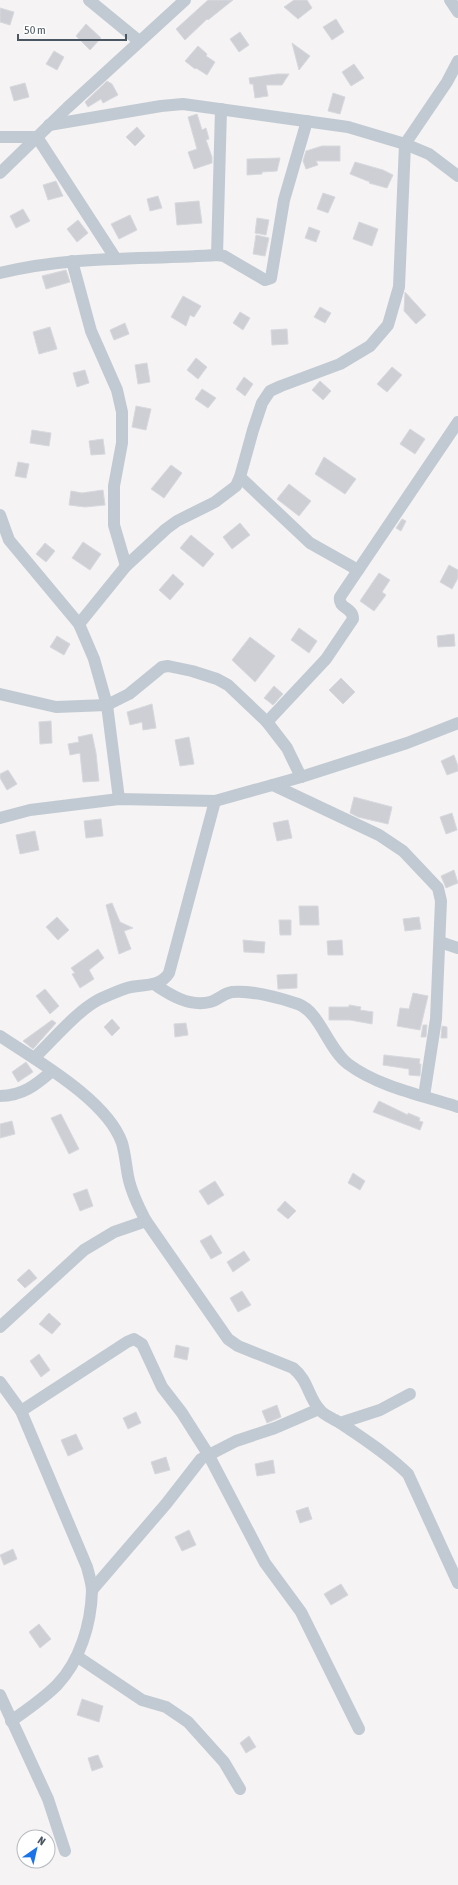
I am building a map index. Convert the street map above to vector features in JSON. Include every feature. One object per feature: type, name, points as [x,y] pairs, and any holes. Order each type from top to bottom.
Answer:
[{"type":"street","points":[[89,0],[139,41]]},
{"type":"street","points":[[0,173],[139,41],[185,0]]},
{"type":"street","points":[[450,0],[458,12]]},
{"type":"street","points":[[79,624],[126,566],[177,521],[229,493],[236,486],[260,410],[270,392],[280,386],[340,364],[370,346],[388,325],[399,287],[405,144],[447,82],[458,61]]},
{"type":"street","points":[[49,126],[160,106],[183,104],[221,108],[348,126],[405,144],[428,154],[458,176]]},
{"type":"street","points":[[218,255],[221,108]]},
{"type":"street","points":[[0,273],[19,268],[72,261],[218,255],[224,256],[265,280],[271,278],[284,200],[307,121]]},
{"type":"street","points":[[0,137],[37,137]]},
{"type":"street","points":[[37,137],[116,259]]},
{"type":"street","points":[[72,261],[91,331],[117,390],[122,412],[122,443],[114,486],[114,525],[126,566]]},
{"type":"street","points":[[267,722],[326,659],[353,619],[353,614],[339,602],[340,596],[458,422]]},
{"type":"street","points":[[240,477],[310,543],[358,570]]},
{"type":"street","points":[[0,515],[9,540],[79,624],[94,659],[107,705],[119,799]]},
{"type":"street","points":[[0,694],[56,707],[107,705],[129,694],[156,671],[168,666],[217,679],[228,685],[267,722],[287,748],[301,778]]},
{"type":"street","points":[[0,818],[30,810],[119,799],[215,801],[301,778],[407,743],[458,724]]},
{"type":"street","points":[[272,785],[379,835],[403,851],[438,888],[441,896],[436,1019],[424,1096]]},
{"type":"street","points":[[34,1058],[70,1022],[97,1001],[127,988],[154,984],[166,978],[169,973],[215,801]]},
{"type":"street","points":[[440,942],[458,948]]},
{"type":"street","points":[[154,984],[171,996],[187,1001],[210,1002],[230,992],[246,992],[298,1004],[307,1009],[336,1053],[347,1064],[372,1079],[458,1107]]},
{"type":"street","points":[[0,1036],[81,1091],[109,1120],[117,1132],[122,1144],[128,1178],[135,1201],[146,1221],[228,1339],[238,1346],[286,1365],[299,1373],[307,1384],[319,1409],[399,1465],[408,1474],[458,1583]]},
{"type":"street","points":[[0,1096],[11,1096],[24,1092],[36,1085],[52,1071]]},
{"type":"street","points":[[0,1327],[84,1250],[114,1232],[146,1221]]},
{"type":"street","points":[[21,1411],[127,1342],[134,1340],[142,1344],[162,1387],[182,1413],[208,1454],[265,1563],[300,1612],[359,1729]]},
{"type":"street","points":[[0,1382],[21,1411],[88,1567],[92,1590],[87,1627],[78,1657],[58,1684],[40,1701],[12,1721]]},
{"type":"street","points":[[340,1423],[380,1410],[410,1394]]},
{"type":"street","points":[[92,1590],[166,1504],[196,1464],[208,1454],[236,1441],[275,1428],[319,1409]]},
{"type":"street","points":[[78,1657],[142,1700],[166,1707],[188,1722],[224,1762],[240,1789]]},
{"type":"street","points":[[0,1695],[48,1799],[65,1851]]},
{"type":"building","points":[[208,0],[233,0],[208,20],[207,19],[185,40],[176,29]]},
{"type":"building","points":[[294,0],[307,0],[312,8],[298,19],[284,7]]},
{"type":"building","points":[[0,8],[14,12],[10,25],[0,22]]},
{"type":"building","points":[[336,19],[344,32],[332,40],[323,27]]},
{"type":"building","points":[[86,24],[101,38],[90,50],[76,36]]},
{"type":"building","points":[[240,32],[249,45],[239,52],[230,39]]},
{"type":"building","points":[[292,43],[310,56],[299,70]]},
{"type":"building","points":[[198,46],[207,54],[206,56],[215,62],[207,75],[196,68],[195,69],[185,61]]},
{"type":"building","points":[[54,51],[64,57],[57,70],[46,64]]},
{"type":"building","points":[[354,64],[364,78],[351,86],[342,72]]},
{"type":"building","points":[[289,74],[282,85],[266,85],[268,96],[255,98],[253,84],[250,84],[249,78]]},
{"type":"building","points":[[107,81],[112,84],[118,95],[103,103],[101,99],[88,107],[85,102]]},
{"type":"building","points":[[25,83],[29,97],[14,101],[10,87]]},
{"type":"building","points":[[333,93],[345,97],[340,114],[328,111]]},
{"type":"building","points":[[197,114],[202,130],[206,128],[209,139],[206,140],[212,157],[212,163],[194,169],[188,152],[197,149],[188,117]]},
{"type":"building","points":[[137,127],[145,136],[135,146],[126,137]]},
{"type":"building","points":[[322,146],[340,146],[340,161],[316,161],[318,165],[306,169],[303,161],[306,151]]},
{"type":"building","points":[[280,158],[277,171],[247,175],[247,159]]},
{"type":"building","points":[[355,162],[383,170],[393,175],[387,188],[369,183],[370,182],[350,174]]},
{"type":"building","points":[[56,181],[63,196],[48,200],[43,185]]},
{"type":"building","points":[[323,193],[335,197],[328,213],[317,209]]},
{"type":"building","points":[[158,196],[162,208],[150,211],[147,199]]},
{"type":"building","points":[[199,201],[202,223],[177,225],[175,203]]},
{"type":"building","points":[[23,209],[30,221],[16,228],[10,216]]},
{"type":"building","points":[[130,215],[137,230],[119,239],[111,224]]},
{"type":"building","points":[[257,218],[269,220],[266,235],[255,233]]},
{"type":"building","points":[[78,220],[88,233],[77,242],[67,229]]},
{"type":"building","points":[[359,222],[378,229],[372,246],[353,239]]},
{"type":"building","points":[[309,227],[320,231],[316,242],[305,238]]},
{"type":"building","points":[[256,235],[269,238],[265,256],[253,254]]},
{"type":"building","points":[[66,270],[70,282],[46,289],[42,276]]},
{"type":"building","points":[[405,292],[426,315],[416,324],[404,311]]},
{"type":"building","points":[[183,296],[201,306],[194,317],[190,315],[186,326],[171,317]]},
{"type":"building","points":[[320,307],[331,313],[325,323],[314,317]]},
{"type":"building","points":[[240,312],[250,318],[243,330],[233,323]]},
{"type":"building","points":[[125,323],[129,334],[114,340],[110,330]]},
{"type":"building","points":[[50,327],[57,349],[39,354],[33,332]]},
{"type":"building","points":[[287,329],[288,344],[272,345],[271,330]]},
{"type":"building","points":[[196,358],[207,367],[198,379],[187,370]]},
{"type":"building","points":[[147,363],[150,382],[138,384],[135,365]]},
{"type":"building","points":[[392,367],[402,375],[387,392],[377,384]]},
{"type":"building","points":[[85,370],[89,383],[77,387],[73,373]]},
{"type":"building","points":[[244,377],[253,384],[245,396],[236,389]]},
{"type":"building","points":[[320,381],[331,391],[323,400],[312,390]]},
{"type":"building","points":[[202,389],[216,398],[208,408],[195,399]]},
{"type":"building","points":[[136,406],[151,409],[146,430],[132,427]]},
{"type":"building","points":[[410,429],[425,439],[415,454],[400,444]]},
{"type":"building","points":[[32,430],[51,433],[49,446],[30,443]]},
{"type":"building","points":[[103,439],[105,454],[91,455],[89,441]]},
{"type":"building","points":[[324,457],[356,479],[345,494],[315,474]]},
{"type":"building","points":[[18,462],[29,464],[26,478],[15,476]]},
{"type":"building","points":[[171,465],[182,473],[164,498],[151,489]]},
{"type":"building","points":[[289,484],[311,501],[299,516],[277,499]]},
{"type":"building","points":[[103,490],[105,505],[85,507],[69,505],[71,491],[82,493]]},
{"type":"building","points":[[402,519],[406,521],[401,531],[396,528]]},
{"type":"building","points":[[240,523],[250,535],[232,549],[223,537]]},
{"type":"building","points":[[191,535],[214,554],[203,567],[180,548]]},
{"type":"building","points":[[83,542],[101,554],[90,570],[72,558]]},
{"type":"building","points":[[45,543],[55,551],[46,562],[36,554]]},
{"type":"building","points":[[449,565],[458,570],[458,578],[452,589],[440,582]]},
{"type":"building","points":[[379,573],[390,580],[382,592],[386,595],[374,611],[360,601]]},
{"type":"building","points":[[173,574],[184,584],[170,600],[159,590]]},
{"type":"building","points":[[299,628],[317,641],[309,653],[291,640]]},
{"type":"building","points":[[454,634],[455,646],[438,647],[437,636]]},
{"type":"building","points":[[57,636],[70,644],[64,655],[50,647]]},
{"type":"building","points":[[250,637],[275,656],[255,682],[232,660]]},
{"type":"building","points":[[341,678],[355,692],[343,704],[329,690]]},
{"type":"building","points":[[274,686],[283,694],[273,705],[264,698]]},
{"type":"building","points":[[152,704],[156,728],[143,730],[142,722],[130,725],[127,712]]},
{"type":"building","points":[[51,721],[52,743],[40,744],[39,722]]},
{"type":"building","points":[[92,734],[99,781],[83,782],[80,753],[70,755],[68,744],[79,742],[78,737]]},
{"type":"building","points":[[189,737],[194,764],[180,766],[175,740]]},
{"type":"building","points":[[454,755],[458,766],[458,771],[447,775],[441,761]]},
{"type":"building","points":[[8,770],[17,784],[7,790],[0,778],[0,774]]},
{"type":"building","points":[[354,797],[392,807],[388,824],[358,817],[350,813]]},
{"type":"building","points":[[452,813],[457,830],[446,834],[440,817]]},
{"type":"building","points":[[101,819],[103,836],[86,838],[84,821]]},
{"type":"building","points":[[288,820],[292,838],[277,841],[273,823]]},
{"type":"building","points":[[35,831],[39,850],[20,854],[16,835]]},
{"type":"building","points":[[454,870],[458,883],[446,888],[441,876]]},
{"type":"building","points":[[112,903],[120,922],[133,928],[124,931],[131,949],[119,954],[106,905]]},
{"type":"building","points":[[299,906],[318,906],[319,925],[300,925]]},
{"type":"building","points":[[57,917],[69,930],[58,940],[46,927]]},
{"type":"building","points":[[419,917],[421,929],[405,931],[403,919]]},
{"type":"building","points":[[279,920],[291,920],[291,935],[280,935]]},
{"type":"building","points":[[243,940],[265,942],[264,953],[244,952]]},
{"type":"building","points":[[342,940],[343,955],[328,955],[327,941]]},
{"type":"building","points":[[98,949],[104,958],[89,970],[94,979],[80,988],[72,974],[75,973],[71,968]]},
{"type":"building","points":[[297,974],[297,988],[278,989],[277,975]]},
{"type":"building","points":[[45,989],[59,1006],[50,1014],[36,996]]},
{"type":"building","points":[[413,993],[428,996],[420,1030],[397,1026],[400,1008],[409,1009]]},
{"type":"building","points":[[349,1005],[361,1007],[360,1010],[373,1012],[372,1024],[350,1020],[329,1020],[329,1007],[349,1007]]},
{"type":"building","points":[[112,1019],[120,1028],[112,1036],[104,1027]]},
{"type":"building","points":[[52,1020],[56,1023],[33,1049],[23,1041]]},
{"type":"building","points":[[186,1023],[188,1035],[175,1037],[174,1024]]},
{"type":"building","points":[[423,1025],[427,1025],[426,1037],[421,1037]]},
{"type":"building","points":[[442,1026],[447,1027],[447,1038],[441,1038]]},
{"type":"building","points":[[384,1055],[420,1059],[420,1076],[409,1075],[409,1069],[383,1065]]},
{"type":"building","points":[[26,1062],[33,1072],[18,1082],[12,1072]]},
{"type":"building","points":[[379,1101],[408,1115],[408,1113],[420,1118],[419,1121],[423,1122],[420,1130],[373,1112]]},
{"type":"building","points":[[61,1114],[79,1149],[69,1154],[51,1118]]},
{"type":"building","points":[[12,1121],[15,1134],[0,1138],[0,1124]]},
{"type":"building","points":[[353,1173],[365,1181],[360,1190],[348,1183]]},
{"type":"building","points":[[215,1181],[224,1195],[208,1205],[199,1191]]},
{"type":"building","points":[[87,1189],[93,1206],[80,1211],[73,1194]]},
{"type":"building","points":[[285,1201],[296,1211],[288,1219],[277,1210]]},
{"type":"building","points":[[211,1235],[222,1253],[211,1259],[200,1241]]},
{"type":"building","points":[[244,1251],[250,1260],[233,1272],[227,1262]]},
{"type":"building","points":[[29,1269],[37,1278],[25,1288],[17,1280]]},
{"type":"building","points":[[242,1291],[251,1305],[238,1312],[230,1298]]},
{"type":"building","points":[[49,1313],[61,1324],[52,1334],[39,1324]]},
{"type":"building","points":[[176,1345],[189,1348],[187,1360],[174,1357]]},
{"type":"building","points":[[39,1354],[50,1370],[41,1377],[30,1361]]},
{"type":"building","points":[[277,1405],[281,1417],[267,1423],[262,1411]]},
{"type":"building","points":[[136,1412],[141,1423],[128,1429],[123,1418]]},
{"type":"building","points":[[76,1434],[83,1449],[68,1456],[61,1440]]},
{"type":"building","points":[[166,1457],[170,1470],[155,1474],[151,1462]]},
{"type":"building","points":[[273,1460],[275,1473],[257,1476],[255,1464]]},
{"type":"building","points":[[308,1507],[312,1519],[300,1523],[296,1511]]},
{"type":"building","points":[[189,1530],[196,1545],[182,1551],[175,1537]]},
{"type":"building","points":[[13,1549],[17,1559],[4,1565],[0,1555]]},
{"type":"building","points":[[341,1584],[348,1595],[331,1605],[324,1594]]},
{"type":"building","points":[[39,1624],[51,1639],[40,1648],[29,1632]]},
{"type":"building","points":[[82,1699],[103,1706],[99,1722],[77,1715]]},
{"type":"building","points":[[249,1736],[256,1747],[246,1753],[240,1743]]},
{"type":"building","points":[[98,1755],[103,1767],[92,1771],[88,1758]]}]
